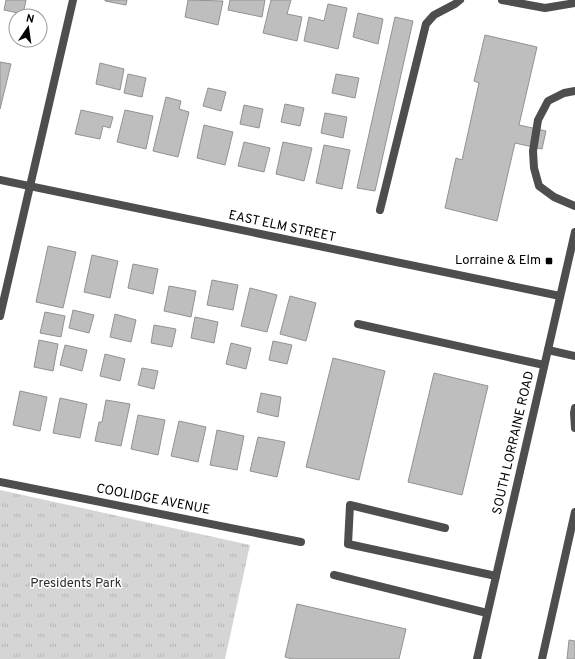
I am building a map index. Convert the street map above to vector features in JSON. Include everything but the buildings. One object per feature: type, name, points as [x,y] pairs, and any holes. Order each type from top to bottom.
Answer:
[{"type":"street","points":[[0,316],[73,0]]},
{"type":"street","points":[[380,210],[426,24],[434,15],[460,0]]},
{"type":"street","points":[[502,0],[545,8],[575,3]]},
{"type":"street","points":[[575,91],[564,93],[548,101],[538,120],[533,151],[534,168],[539,186],[554,197],[575,206]]},
{"type":"street","name":"EAST ELM STREET","points":[[0,180],[560,296]]},
{"type":"street","name":"SOUTH LORRAINE ROAD","points":[[477,659],[575,232]]},
{"type":"street","points":[[358,324],[544,365]]},
{"type":"street","points":[[548,350],[575,356]]},
{"type":"street","points":[[575,408],[575,428]]},
{"type":"street","name":"COOLIDGE AVENUE","points":[[0,482],[301,542]]},
{"type":"street","points":[[445,528],[350,505],[348,544],[496,576]]},
{"type":"street","points":[[542,659],[575,512]]},
{"type":"street","points":[[334,575],[487,613]]},
{"type":"green space","name":"Presidents Park","points":[[0,490],[250,545],[225,659],[0,659]]},
{"type":"place","name":"Lorraine & Elm","points":[[549,261]]}]
